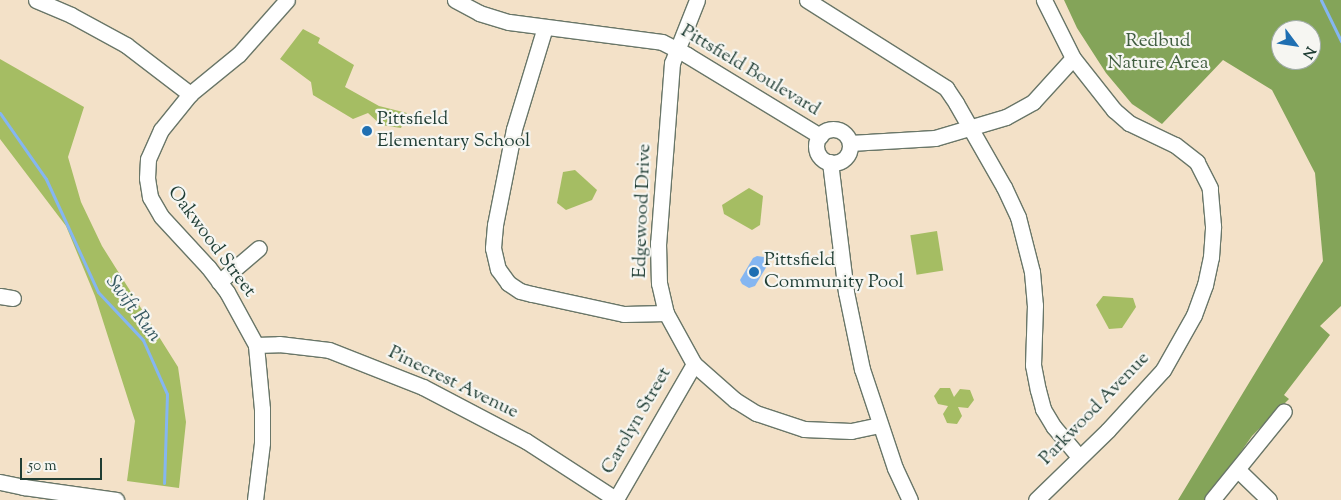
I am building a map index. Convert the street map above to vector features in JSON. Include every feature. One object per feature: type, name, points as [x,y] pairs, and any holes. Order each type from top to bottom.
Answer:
[{"type":"street","points":[[36,0],[71,15],[126,45],[190,94]]},
{"type":"street","name":"Oakwood Street","points":[[255,500],[262,443],[262,409],[256,345],[242,317],[219,282],[161,216],[150,196],[147,178],[148,159],[153,144],[172,115],[190,94],[239,54],[287,0]]},
{"type":"street","name":"Pittsfield Boulevard","points":[[455,0],[495,19],[653,40],[677,49],[820,136]]},
{"type":"street","name":"Edgewood Drive","points":[[697,0],[672,63],[658,243],[659,283],[666,312],[694,364],[735,400],[756,413],[804,429],[828,432],[851,431],[879,425]]},
{"type":"street","points":[[807,0],[946,88],[971,128],[1004,187],[1025,239],[1032,272],[1035,305],[1033,365],[1043,409],[1054,427],[1079,457]]},
{"type":"street","name":"Parkwood Avenue","points":[[1036,500],[1143,395],[1163,370],[1179,345],[1194,315],[1205,285],[1211,257],[1213,207],[1210,188],[1197,162],[1175,145],[1129,122],[1102,97],[1073,58],[1044,0]]},
{"type":"street","points":[[545,27],[514,129],[494,226],[493,248],[498,269],[508,283],[532,294],[624,314],[666,312]]},
{"type":"street","points":[[830,162],[837,162],[846,157],[850,143],[934,138],[1006,117],[1033,102],[1073,58]]},
{"type":"street","name":"Pittsfield Boulevard","points":[[850,143],[845,134],[837,130],[828,130],[820,136],[817,146],[824,160],[830,162],[846,292],[862,369],[879,425],[895,468],[910,500]]},
{"type":"street","points":[[219,282],[259,248]]},
{"type":"street","name":"Pinecrest Avenue","points":[[256,345],[279,344],[329,350],[422,387],[526,441],[616,499]]},
{"type":"street","name":"Carolyn Street","points":[[616,499],[694,364]]},
{"type":"street","points":[[1212,500],[1238,470],[1250,450],[1284,411]]},
{"type":"street","points":[[1238,470],[1270,500]]},
{"type":"street","points":[[0,482],[72,497],[116,500]]},
{"type":"green space","name":"Redbud Nature Area","points":[[1064,0],[1341,0],[1341,306],[1320,326],[1330,335],[1284,395],[1289,399],[1252,436],[1207,500],[1178,500],[1323,261],[1315,173],[1272,90],[1223,60],[1162,124],[1132,104],[1106,73],[1077,28]]},
{"type":"green space","points":[[303,29],[320,38],[318,43],[354,65],[345,87],[379,106],[407,113],[401,128],[381,125],[368,113],[353,119],[313,95],[311,82],[280,59]]},
{"type":"green space","points":[[0,59],[84,107],[68,157],[81,202],[102,246],[178,367],[186,422],[179,488],[127,481],[135,421],[95,296],[66,226],[0,139]]},
{"type":"green space","points":[[575,170],[597,190],[592,200],[566,210],[557,203],[563,172]]},
{"type":"green space","points":[[749,188],[763,196],[760,225],[752,230],[724,214],[722,205]]},
{"type":"green space","points":[[937,231],[943,271],[917,275],[910,235]]},
{"type":"green space","points":[[1103,296],[1133,298],[1136,307],[1122,328],[1109,329],[1096,305]]},
{"type":"green space","points":[[940,388],[950,388],[954,397],[960,389],[970,390],[974,400],[968,408],[958,407],[962,416],[957,424],[947,423],[943,414],[948,406],[938,404],[934,396]]},
{"type":"water","name":"Pittsfield Community Pool","points":[[757,256],[764,257],[768,264],[755,286],[749,288],[742,284],[740,280],[753,258]]},
{"type":"waterway","points":[[1321,0],[1341,41]]},
{"type":"waterway","name":"Swift Run","points":[[0,113],[46,179],[98,292],[143,340],[167,394],[164,483]]},
{"type":"place","name":"Pittsfield Elementary School","points":[[367,131]]},
{"type":"place","name":"Pittsfield Community Pool","points":[[754,272]]}]
